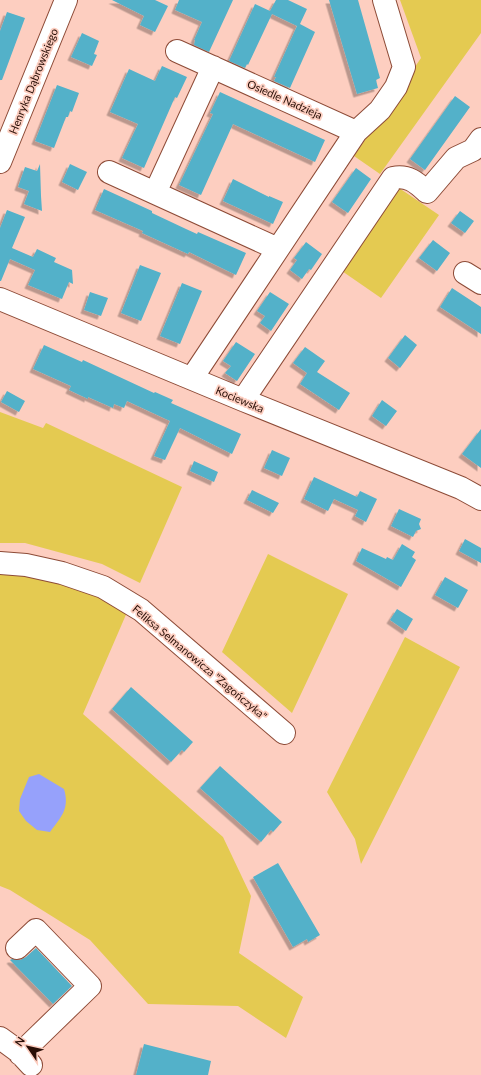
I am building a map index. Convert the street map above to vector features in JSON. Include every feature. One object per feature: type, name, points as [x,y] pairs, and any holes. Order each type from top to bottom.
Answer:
[{"type":"street","name":"Henryka Dąbrowskiego","points":[[0,162],[66,0]]},
{"type":"street","points":[[192,378],[356,132],[380,110],[396,87],[404,67],[384,0]]},
{"type":"street","name":"Osiedle Nadzieja","points":[[177,51],[356,132]]},
{"type":"street","points":[[155,192],[213,67]]},
{"type":"street","points":[[243,400],[393,178],[400,177],[413,180],[427,192],[456,158],[473,150],[481,139]]},
{"type":"street","points":[[109,172],[278,249]]},
{"type":"street","name":"Kociewska","points":[[0,299],[243,400],[461,488],[481,498]]},
{"type":"street","name":"Feliksa Selmanowicza \"Zagończyka\"","points":[[0,563],[26,565],[62,573],[103,588],[141,610],[284,733]]},
{"type":"street","points":[[0,1038],[33,1066],[46,1025],[90,986],[36,930],[17,948]]},
{"type":"shaded area","points":[[400,0],[481,0],[481,33],[380,174],[354,156],[421,58]]},
{"type":"shaded area","points":[[396,186],[439,215],[381,298],[339,269]]},
{"type":"shaded area","points":[[0,412],[43,428],[46,423],[182,487],[140,583],[102,564],[25,543],[0,543]]},
{"type":"shaded area","points":[[268,554],[348,594],[292,713],[222,652]]},
{"type":"shaded area","points":[[0,573],[43,574],[93,588],[128,610],[83,714],[223,837],[251,896],[239,953],[303,997],[286,1038],[238,1006],[148,1004],[90,940],[10,890],[0,886]]},
{"type":"shaded area","points":[[405,637],[460,667],[361,864],[355,839],[327,792]]},
{"type":"water","points":[[39,774],[64,789],[66,796],[63,812],[58,822],[50,832],[37,830],[26,821],[19,811],[20,799],[29,777]]},
{"type":"building","points":[[112,0],[155,0],[168,6],[155,32],[140,25],[144,16]]},
{"type":"building","points":[[179,0],[233,0],[209,52],[194,45],[194,40],[202,22],[175,10]]},
{"type":"building","points":[[276,0],[288,0],[307,9],[300,24],[315,32],[290,88],[274,81],[276,77],[274,77],[297,26],[272,14],[248,65],[247,64],[245,68],[229,61],[255,4],[270,11]]},
{"type":"building","points":[[329,0],[358,0],[380,78],[376,80],[378,88],[357,94]]},
{"type":"building","points":[[7,12],[25,18],[2,80],[0,80],[0,31]]},
{"type":"building","points":[[82,33],[99,41],[94,54],[97,55],[92,66],[71,57]]},
{"type":"building","points":[[162,66],[187,77],[177,98],[175,97],[144,168],[122,158],[138,124],[110,112],[129,69],[155,81]]},
{"type":"building","points":[[57,85],[79,93],[72,112],[70,111],[68,117],[66,117],[54,148],[35,141]]},
{"type":"building","points":[[220,92],[325,140],[315,162],[233,124],[201,195],[179,185],[213,114],[210,113]]},
{"type":"building","points":[[455,96],[470,107],[425,170],[410,159]]},
{"type":"building","points":[[40,164],[42,211],[24,204],[29,191],[18,187],[25,167],[37,171]]},
{"type":"building","points":[[70,164],[87,172],[78,190],[62,182]]},
{"type":"building","points":[[356,168],[371,179],[348,213],[332,202]]},
{"type":"building","points":[[233,179],[269,197],[283,202],[273,224],[223,201]]},
{"type":"building","points":[[104,189],[197,234],[198,232],[246,253],[236,275],[189,252],[188,254],[142,233],[143,231],[95,210]]},
{"type":"building","points":[[7,210],[25,217],[12,248],[33,257],[37,249],[56,258],[54,262],[72,270],[73,284],[69,282],[62,299],[28,285],[35,270],[10,259],[0,281],[0,228]]},
{"type":"building","points":[[460,211],[474,221],[465,233],[451,223]]},
{"type":"building","points":[[433,240],[450,253],[437,271],[419,258]]},
{"type":"building","points":[[306,242],[322,254],[311,270],[309,269],[302,279],[290,270],[297,260],[294,258]]},
{"type":"building","points":[[140,265],[161,273],[141,321],[121,313]]},
{"type":"building","points":[[182,283],[202,291],[180,344],[160,336]]},
{"type":"building","points":[[452,288],[481,307],[481,334],[440,307]]},
{"type":"building","points":[[90,292],[108,298],[101,316],[84,310]]},
{"type":"building","points":[[270,292],[289,304],[271,331],[260,323],[265,316],[257,311]]},
{"type":"building","points":[[405,335],[417,345],[400,368],[388,358]]},
{"type":"building","points":[[236,342],[255,354],[237,381],[225,373],[231,366],[223,361]]},
{"type":"building","points":[[44,345],[82,362],[83,360],[154,393],[155,392],[173,400],[171,403],[241,434],[232,454],[180,428],[165,460],[154,456],[170,421],[127,401],[124,408],[114,404],[113,408],[88,397],[88,399],[69,390],[71,386],[33,369]]},
{"type":"building","points":[[305,347],[325,361],[317,372],[350,393],[339,410],[300,384],[307,373],[293,363]]},
{"type":"building","points":[[7,391],[25,401],[19,412],[1,402]]},
{"type":"building","points":[[382,400],[397,411],[386,426],[372,416]]},
{"type":"building","points":[[481,429],[481,468],[462,454]]},
{"type":"building","points":[[272,450],[290,458],[282,476],[264,468]]},
{"type":"building","points":[[194,461],[218,472],[214,482],[190,471]]},
{"type":"building","points":[[314,477],[357,497],[360,491],[377,499],[366,522],[355,516],[358,510],[334,499],[328,511],[304,499]]},
{"type":"building","points":[[252,490],[279,503],[273,513],[247,500]]},
{"type":"building","points":[[399,509],[421,519],[419,524],[421,529],[416,531],[413,537],[391,526]]},
{"type":"building","points":[[465,539],[481,548],[481,563],[459,551]]},
{"type":"building","points":[[402,544],[415,552],[412,557],[416,560],[401,587],[356,561],[362,548],[386,559],[387,557],[393,560]]},
{"type":"building","points":[[445,577],[468,590],[458,608],[435,595]]},
{"type":"building","points":[[397,609],[413,619],[406,631],[390,620]]},
{"type":"building","points":[[131,687],[193,742],[184,752],[182,750],[171,762],[112,709]]},
{"type":"building","points":[[220,766],[282,822],[273,832],[271,830],[261,842],[200,788]]},
{"type":"building","points":[[278,863],[320,935],[308,942],[307,939],[293,947],[253,877]]},
{"type":"building","points":[[36,948],[72,986],[53,1004],[10,960],[20,960]]},
{"type":"building","points":[[144,1044],[211,1061],[208,1075],[136,1075]]}]
